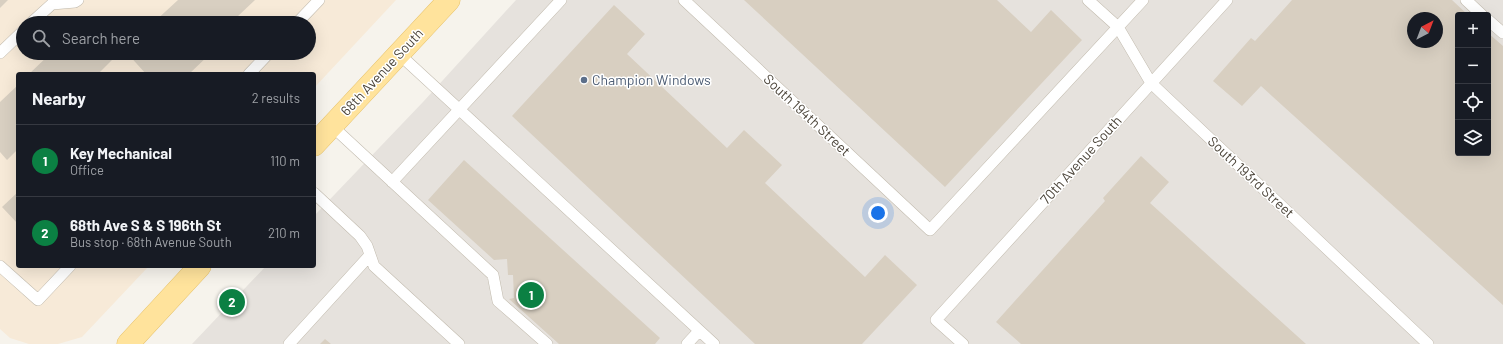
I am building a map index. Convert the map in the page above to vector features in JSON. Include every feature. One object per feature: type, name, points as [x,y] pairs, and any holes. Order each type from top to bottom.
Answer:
[{"type":"main road","name":"68th Avenue South","points":[[316,143],[449,0]]},
{"type":"main road","points":[[128,344],[198,268]]},
{"type":"lane","points":[[39,16],[52,4],[75,2],[78,0]]},
{"type":"lane","points":[[304,16],[319,0]]},
{"type":"lane","points":[[392,182],[561,0]]},
{"type":"lane","name":"South 194th Street","points":[[684,0],[930,230],[1118,27]]},
{"type":"lane","name":"South 193rd Street","points":[[1088,0],[1118,27],[1151,83],[1428,344]]},
{"type":"lane","points":[[1118,27],[1143,0]]},
{"type":"lane","name":"70th Avenue South","points":[[963,344],[936,320],[1227,0]]},
{"type":"lane","points":[[1466,0],[1479,12]]},
{"type":"lane","points":[[1491,23],[1503,34]]},
{"type":"lane","points":[[0,53],[16,38]]},
{"type":"lane","points":[[399,54],[714,344]]},
{"type":"lane","points":[[251,72],[262,60]]},
{"type":"lane","points":[[332,126],[493,275],[498,301],[547,344]]},
{"type":"lane","points":[[316,195],[360,236],[367,246],[374,266],[459,344]]},
{"type":"lane","points":[[290,344],[370,255]]},
{"type":"lane","points":[[0,266],[38,300],[68,268]]},
{"type":"lane","points":[[687,344],[699,331]]},
{"type":"shaded area","points":[[0,0],[396,0],[316,86],[316,72],[16,72],[16,268],[147,268],[82,337],[58,344],[29,344],[10,338],[0,329]]},
{"type":"shaded area","points":[[516,0],[1503,0],[1503,344],[192,344],[264,268],[316,268],[316,214],[423,102]]},
{"type":"building","points":[[0,0],[8,0],[0,8]]},
{"type":"building","points":[[178,0],[255,0],[238,16],[161,16]]},
{"type":"building","points":[[744,0],[997,0],[1031,32],[1051,10],[1082,40],[945,187]]},
{"type":"building","points":[[1292,0],[1452,0],[1465,12],[1455,12],[1455,156],[1491,156],[1491,36],[1503,46],[1503,305],[1261,86],[1242,106],[1213,81],[1251,38],[1255,41]]},
{"type":"building","points":[[614,5],[645,34],[627,54],[727,148],[744,130],[782,165],[765,183],[865,277],[885,255],[917,285],[862,344],[755,344],[512,116]]},
{"type":"building","points":[[44,60],[112,60],[100,72],[31,72]]},
{"type":"building","points":[[133,60],[204,60],[191,72],[144,72]]},
{"type":"building","points":[[16,87],[16,151],[7,160],[0,152],[0,102]]},
{"type":"building","points":[[1141,156],[1169,182],[1150,203],[1306,344],[1021,344],[996,322],[1105,201],[1103,198]]},
{"type":"building","points":[[464,160],[660,338],[655,344],[559,344],[509,299],[514,298],[513,275],[508,275],[507,259],[494,260],[428,200]]},
{"type":"building","points":[[16,194],[16,222],[2,207]]},
{"type":"building","points":[[325,339],[331,344],[320,344]]},
{"type":"place","name":"Champion Windows","points":[[584,80]]},
{"type":"place","name":"Key Mechanical","points":[[531,295]]},
{"type":"place","name":"68th Ave S & S 196th St","points":[[232,302]]}]
